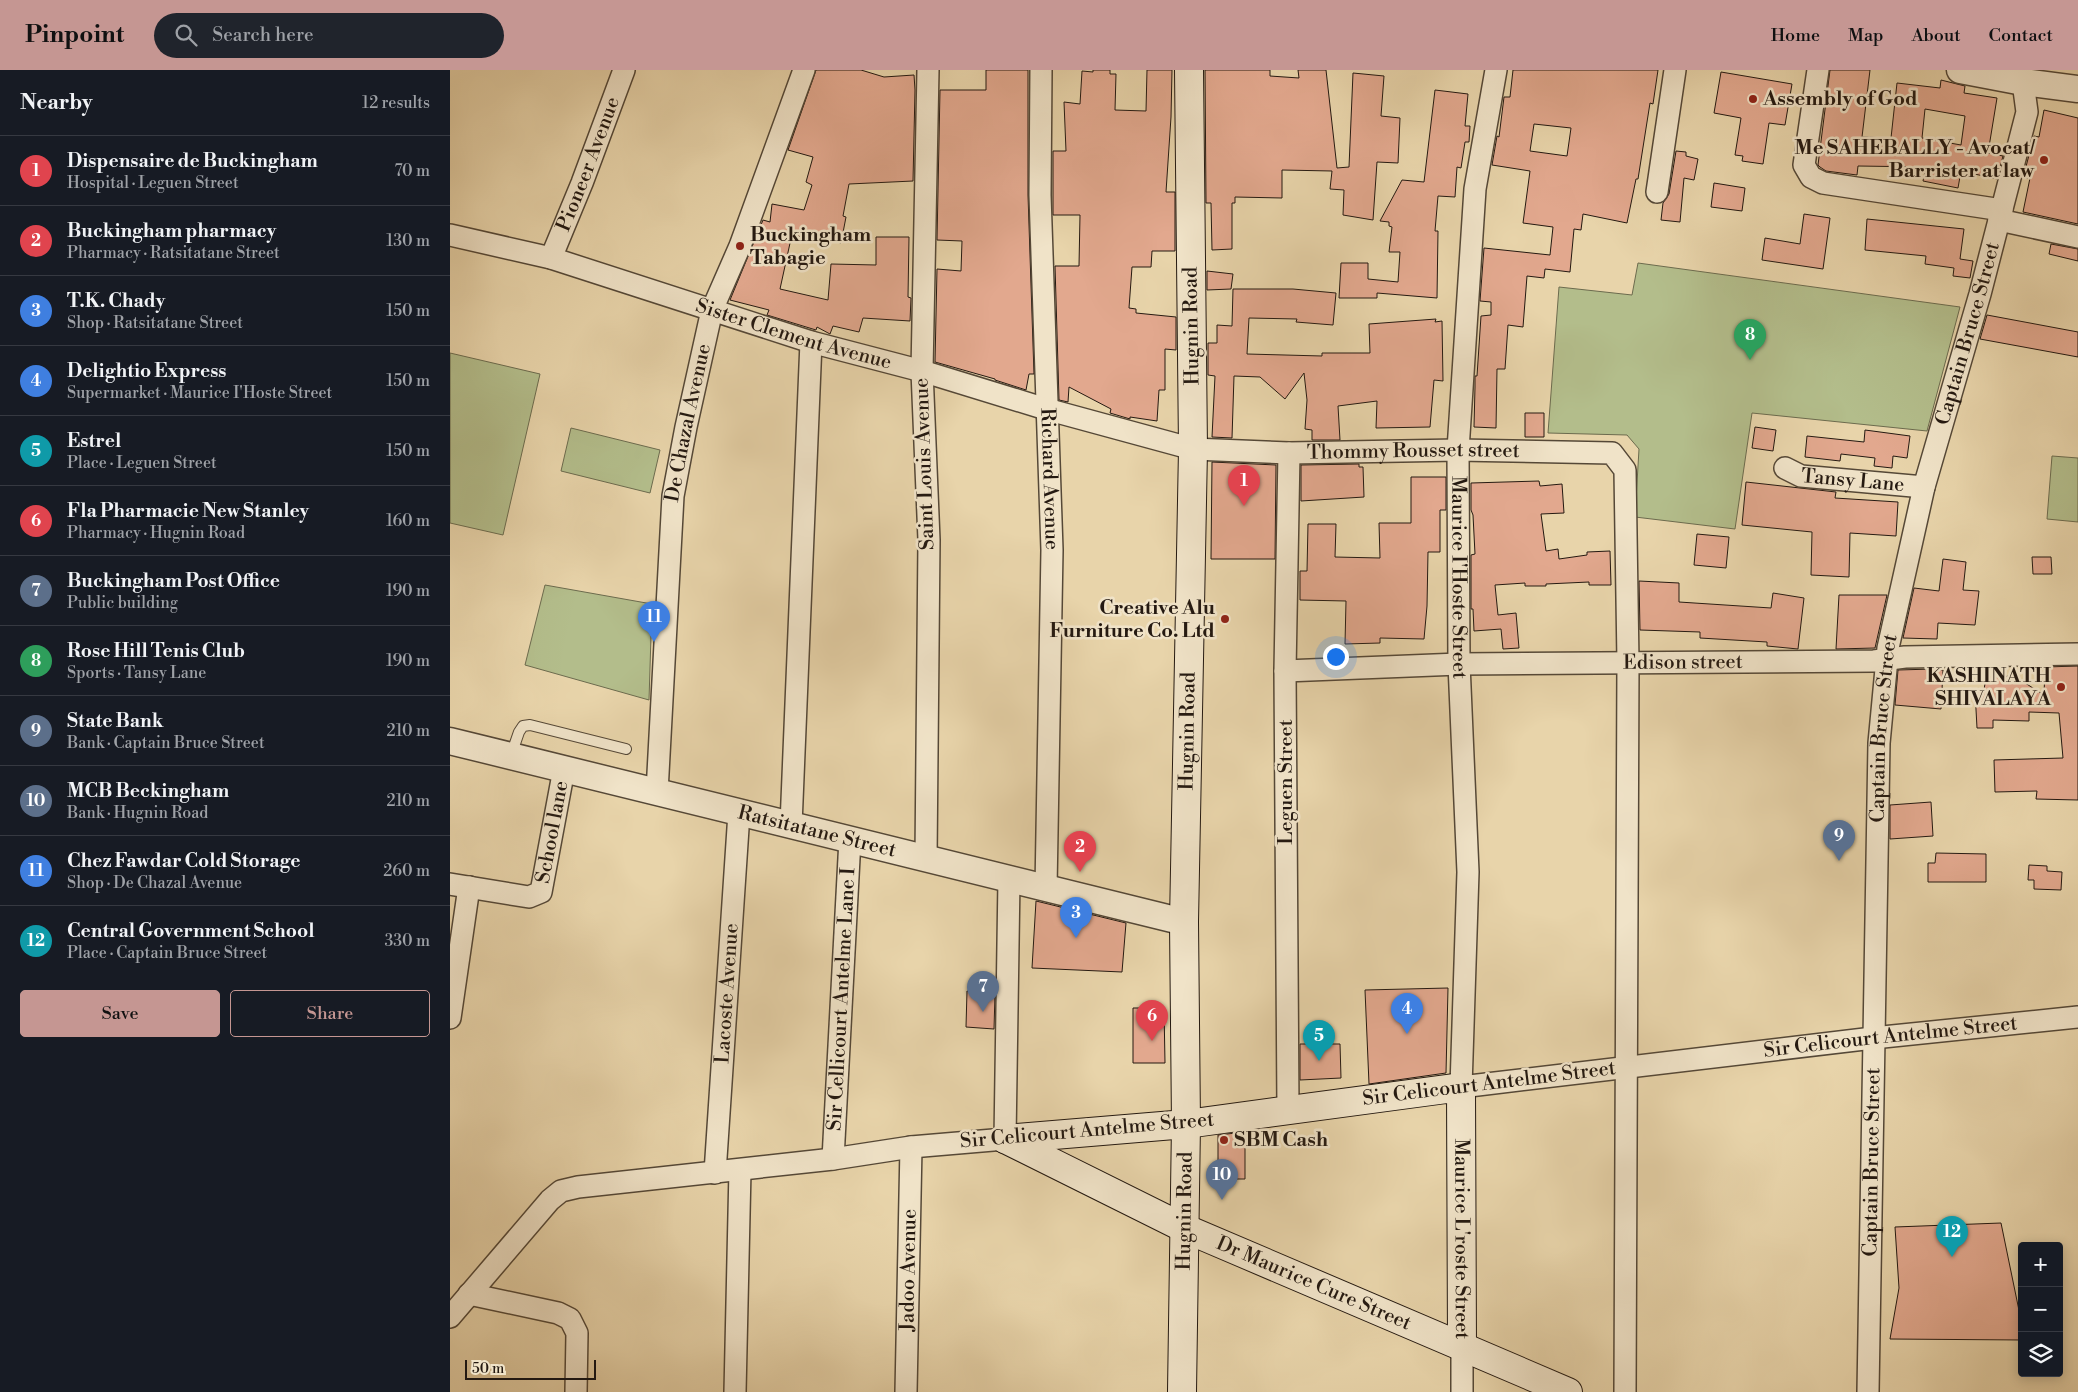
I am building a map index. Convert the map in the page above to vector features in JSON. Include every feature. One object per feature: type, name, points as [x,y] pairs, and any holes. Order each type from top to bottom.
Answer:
[{"type":"main road","name":"Hugnin Road","points":[[1182,1392],[1186,1124],[1184,922],[1194,449],[1190,70]]},
{"type":"main road","name":"Sir Celicourt Antelme Street","points":[[1005,1139],[1186,1124],[1461,1087]]},
{"type":"main road","name":"Maurice L'roste Street","points":[[1461,1087],[1462,1346]]},
{"type":"main road","name":"Dr Maurice Cure Street","points":[[1005,1139],[1184,1228],[1568,1392]]},
{"type":"street","name":"Pioneer Avenue","points":[[551,258],[624,70]]},
{"type":"street","name":"De Chazal Avenue","points":[[657,792],[673,496],[712,310],[740,246],[804,70]]},
{"type":"street","name":"Saint Louis Avenue","points":[[926,858],[929,540],[922,371],[928,70]]},
{"type":"street","name":"Richard Avenue","points":[[1041,70],[1040,195],[1052,550],[1046,888]]},
{"type":"street","name":"Maurice I'Hoste Street","points":[[1461,1087],[1468,872],[1459,664],[1458,450],[1475,189],[1496,70]]},
{"type":"street","points":[[1657,192],[1675,70]]},
{"type":"street","points":[[1818,70],[1804,165],[1810,177],[1823,183],[2000,215],[2078,236]]},
{"type":"street","points":[[1960,70],[2078,89]]},
{"type":"street","name":"Captain Bruce Street","points":[[1868,1392],[1879,744],[1886,660],[1924,488],[1980,294],[2027,112],[2010,77]]},
{"type":"street","name":"Sister Clement Avenue","points":[[450,235],[551,258],[811,342],[922,371],[1046,409],[1194,449]]},
{"type":"street","points":[[791,825],[811,342]]},
{"type":"street","name":"Thommy Rousset street","points":[[1194,449],[1289,453],[1458,450],[1612,453],[1625,470],[1628,662]]},
{"type":"street","name":"Leguen Street","points":[[1288,1110],[1286,671],[1289,453]]},
{"type":"street","name":"Tansy Lane","points":[[1784,468],[1801,476],[1924,488]]},
{"type":"street","name":"Edison street","points":[[1286,671],[1459,664],[1886,660],[1905,657],[2078,654]]},
{"type":"street","points":[[1625,1392],[1628,662]]},
{"type":"street","name":"Ratsitatane Street","points":[[450,741],[1184,922]]},
{"type":"street","name":"School lane","points":[[459,886],[529,897],[541,892],[564,769]]},
{"type":"street","name":"Lacoste Avenue","points":[[716,1173],[739,812]]},
{"type":"street","name":"Sir Cellicourt Antelme Lane I","points":[[832,1160],[850,840]]},
{"type":"street","points":[[1005,1139],[1009,879]]},
{"type":"street","points":[[450,1018],[459,886]]},
{"type":"street","name":"Sir Celicourt Antelme Street","points":[[1461,1087],[1873,1038],[2078,1017]]},
{"type":"street","name":"Sir Celicourt Antelme Street","points":[[450,1318],[550,1200],[561,1192],[578,1187],[832,1160],[911,1147],[1005,1139]]},
{"type":"street","name":"Jadoo Avenue","points":[[906,1392],[911,1147]]},
{"type":"street","points":[[735,1392],[740,1170]]},
{"type":"street","points":[[469,1294],[558,1313],[570,1319],[577,1333],[576,1392]]},
{"type":"street","name":"Maurice L'roste Street","points":[[1462,1346],[1462,1392]]},
{"type":"lane","points":[[510,756],[519,732],[523,726],[530,725],[626,749]]},
{"type":"green space","points":[[1638,263],[1960,307],[1927,431],[1752,413],[1735,529],[1635,517],[1639,449],[1627,435],[1548,433],[1559,287],[1632,295]]},
{"type":"green space","points":[[450,353],[540,374],[503,535],[450,523]]},
{"type":"green space","points":[[571,428],[660,450],[650,493],[561,471]]},
{"type":"green space","points":[[2052,456],[2078,458],[2078,522],[2047,519]]},
{"type":"green space","points":[[545,585],[652,604],[649,700],[525,665]]},
{"type":"building","points":[[816,70],[861,70],[884,77],[914,75],[913,181],[849,184],[843,216],[846,217],[841,243],[808,235],[807,239],[792,234],[780,289],[828,300],[831,264],[876,265],[876,237],[909,237],[908,297],[911,298],[910,321],[863,318],[859,332],[833,326],[830,334],[817,327],[816,330],[767,315],[769,310],[730,300],[763,220],[770,222],[772,204],[804,210],[812,185],[806,182],[813,157],[788,150]]},
{"type":"building","points":[[986,70],[1028,70],[1028,195],[1034,374],[1029,374],[1026,390],[935,362],[937,269],[961,271],[962,241],[937,240],[940,90],[986,90]]},
{"type":"building","points":[[1093,70],[1110,70],[1110,74],[1116,74],[1115,110],[1146,111],[1147,70],[1172,70],[1166,192],[1175,192],[1175,251],[1152,251],[1151,267],[1132,267],[1129,308],[1136,309],[1136,313],[1176,317],[1176,350],[1165,349],[1165,390],[1159,390],[1157,421],[1130,417],[1130,419],[1110,413],[1111,409],[1069,387],[1068,402],[1059,400],[1055,266],[1079,266],[1080,215],[1053,215],[1053,151],[1066,151],[1064,102],[1080,104],[1082,71],[1093,72]]},
{"type":"building","points":[[1205,70],[1270,70],[1270,76],[1299,78],[1298,70],[1326,70],[1337,168],[1349,167],[1353,73],[1384,76],[1381,116],[1400,118],[1398,163],[1377,162],[1373,220],[1343,215],[1344,190],[1330,189],[1332,171],[1282,170],[1282,198],[1235,197],[1235,203],[1232,203],[1232,249],[1212,250],[1211,203],[1206,203]]},
{"type":"building","points":[[1513,70],[1658,70],[1653,104],[1650,103],[1638,179],[1636,179],[1627,223],[1583,214],[1581,230],[1574,229],[1570,272],[1545,269],[1544,278],[1527,276],[1523,327],[1508,325],[1505,369],[1497,369],[1496,428],[1474,427],[1475,376],[1477,376],[1481,316],[1491,315],[1491,302],[1480,301],[1484,248],[1550,255],[1553,227],[1523,223],[1530,171],[1492,165],[1497,136],[1499,137],[1504,97],[1510,97]],"holes":[[[1534,124],[1571,128],[1567,156],[1530,151]]]},
{"type":"building","points":[[1830,70],[1870,70],[1862,137],[1891,138],[1897,83],[1940,88],[1941,80],[1965,86],[1964,93],[1997,98],[1988,153],[2003,156],[1997,179],[1961,171],[1958,188],[1923,181],[1926,167],[1858,166],[1857,175],[1826,171],[1818,165]],"holes":[[[1925,109],[1965,116],[1961,145],[1922,138]]]},
{"type":"building","name":"Assembly of God","points":[[1721,72],[1792,84],[1785,125],[1769,123],[1763,164],[1742,161],[1743,156],[1735,155],[1741,118],[1714,113]]},
{"type":"building","points":[[1435,90],[1468,94],[1465,126],[1470,126],[1469,142],[1465,142],[1461,168],[1457,167],[1455,197],[1438,196],[1435,231],[1438,231],[1437,298],[1377,293],[1377,298],[1339,298],[1341,263],[1368,263],[1368,279],[1398,282],[1400,252],[1389,252],[1392,227],[1389,226],[1389,222],[1380,221],[1402,180],[1424,182]]},
{"type":"building","points":[[2044,110],[2078,118],[2078,224],[2023,212],[2030,178],[2023,178],[2034,136],[2039,137]]},
{"type":"building","points":[[1676,151],[1686,152],[1686,156],[1698,159],[1694,180],[1684,178],[1680,222],[1661,220],[1663,203],[1669,194]]},
{"type":"building","points":[[1714,183],[1745,188],[1742,211],[1711,207]]},
{"type":"building","points":[[1804,214],[1830,218],[1823,269],[1762,260],[1765,238],[1800,244]]},
{"type":"building","points":[[1867,219],[1964,229],[1960,259],[1973,261],[1970,278],[1953,276],[1954,268],[1925,264],[1926,256],[1865,250]]},
{"type":"building","points":[[2051,244],[2078,249],[2078,261],[2049,254]]},
{"type":"building","points":[[1207,271],[1233,274],[1231,289],[1207,290]]},
{"type":"building","points":[[1233,289],[1293,289],[1336,293],[1333,325],[1296,322],[1297,319],[1249,318],[1247,354],[1322,356],[1322,353],[1370,353],[1369,324],[1436,319],[1435,322],[1442,321],[1443,381],[1434,380],[1430,427],[1376,428],[1377,401],[1338,406],[1340,440],[1312,440],[1312,430],[1305,429],[1307,400],[1304,373],[1285,399],[1260,377],[1234,376],[1232,438],[1212,437],[1215,376],[1208,375],[1208,343],[1217,343],[1217,325],[1232,326]]},
{"type":"building","points":[[1987,315],[2078,332],[2078,357],[1980,339]]},
{"type":"building","points":[[1525,413],[1544,413],[1544,437],[1525,437]]},
{"type":"building","points":[[1755,427],[1776,430],[1773,451],[1752,448]]},
{"type":"building","points":[[1865,430],[1910,436],[1907,458],[1893,456],[1892,468],[1874,466],[1875,458],[1841,454],[1840,461],[1805,457],[1807,436],[1864,442]]},
{"type":"building","points":[[1212,462],[1276,465],[1275,559],[1211,559]]},
{"type":"building","points":[[1359,464],[1359,467],[1363,467],[1364,497],[1301,501],[1301,465]]},
{"type":"building","points":[[1411,477],[1446,477],[1446,510],[1440,510],[1440,552],[1428,552],[1424,639],[1380,638],[1380,643],[1345,644],[1346,601],[1300,600],[1300,571],[1307,571],[1308,524],[1336,524],[1335,557],[1380,558],[1379,523],[1411,523]]},
{"type":"building","points":[[1539,481],[1540,486],[1562,484],[1564,513],[1541,514],[1546,551],[1558,549],[1559,559],[1587,555],[1587,552],[1610,551],[1611,585],[1589,585],[1589,582],[1546,584],[1546,586],[1525,586],[1525,583],[1495,585],[1498,615],[1516,613],[1519,648],[1503,649],[1501,629],[1474,631],[1473,609],[1471,609],[1471,555],[1475,554],[1473,515],[1471,510],[1471,483]]},
{"type":"building","points":[[1746,482],[1836,492],[1835,498],[1898,502],[1896,536],[1850,533],[1849,577],[1811,575],[1812,532],[1742,525]]},
{"type":"building","points":[[1697,534],[1729,537],[1726,568],[1694,565]]},
{"type":"building","points":[[2032,557],[2051,557],[2052,574],[2033,574]]},
{"type":"building","points":[[1943,559],[1966,562],[1963,590],[1979,591],[1975,625],[1938,623],[1937,639],[1903,638],[1914,588],[1939,591]]},
{"type":"building","points":[[1639,581],[1679,583],[1679,602],[1771,608],[1773,593],[1804,598],[1798,649],[1767,646],[1767,642],[1700,638],[1700,632],[1640,630]]},
{"type":"building","points":[[1839,595],[1887,595],[1875,648],[1836,649]]},
{"type":"building","points":[[2078,666],[2078,800],[2036,799],[2037,791],[1995,792],[1994,760],[2063,758],[2059,713],[2029,712],[2029,721],[1993,720],[1993,728],[1977,728],[1975,691],[1984,690],[1986,677],[2014,676],[2044,695],[2045,667]]},
{"type":"building","points":[[1898,670],[1943,670],[1941,709],[1895,705]]},
{"type":"building","points":[[1931,802],[1933,836],[1890,839],[1890,805]]},
{"type":"building","points":[[1936,853],[1986,854],[1986,882],[1928,882],[1928,863],[1935,863]]},
{"type":"building","points":[[2029,865],[2047,866],[2047,871],[2062,872],[2061,890],[2034,889],[2034,880],[2028,880]]},
{"type":"building","points":[[1036,901],[1126,923],[1122,972],[1032,968]]},
{"type":"building","points":[[1448,988],[1446,1073],[1369,1084],[1365,990]]},
{"type":"building","points":[[967,991],[995,995],[994,1029],[966,1027]]},
{"type":"building","points":[[1133,1008],[1164,1008],[1165,1063],[1133,1063]]},
{"type":"building","points":[[1300,1044],[1340,1044],[1341,1078],[1300,1080]]},
{"type":"building","points":[[1245,1132],[1245,1179],[1218,1179],[1218,1135]]},
{"type":"building","points":[[2001,1223],[2018,1306],[2018,1340],[1890,1339],[1899,1288],[1895,1227]]},
{"type":"place","name":"Assembly of God","points":[[1753,99]]},
{"type":"place","name":"Me SAHEBALLY - Avocat/ Barrister at law","points":[[2044,160]]},
{"type":"place","name":"Buckingham Tabagie","points":[[740,246]]},
{"type":"place","name":"Rose Hill Tenis Club","points":[[1750,360]]},
{"type":"place","name":"Dispensaire de Buckingham","points":[[1244,506]]},
{"type":"place","name":"Creative Alu Furniture Co. Ltd","points":[[1225,619]]},
{"type":"place","name":"Chez Fawdar Cold Storage","points":[[654,642]]},
{"type":"place","name":"KASHINATH SHIVALAYA","points":[[2061,687]]},
{"type":"place","name":"State Bank","points":[[1839,861]]},
{"type":"place","name":"Buckingham pharmacy","points":[[1080,872]]},
{"type":"place","name":"T.K. Chady","points":[[1076,938]]},
{"type":"place","name":"Buckingham Post Office","points":[[983,1012]]},
{"type":"place","name":"Delightio Express","points":[[1407,1034]]},
{"type":"place","name":"Fla Pharmacie New Stanley","points":[[1152,1041]]},
{"type":"place","name":"Estrel","points":[[1319,1061]]},
{"type":"place","name":"SBM Cash","points":[[1224,1140]]},
{"type":"place","name":"MCB Beckingham","points":[[1222,1200]]},
{"type":"place","name":"Central Government School","points":[[1952,1257]]}]
